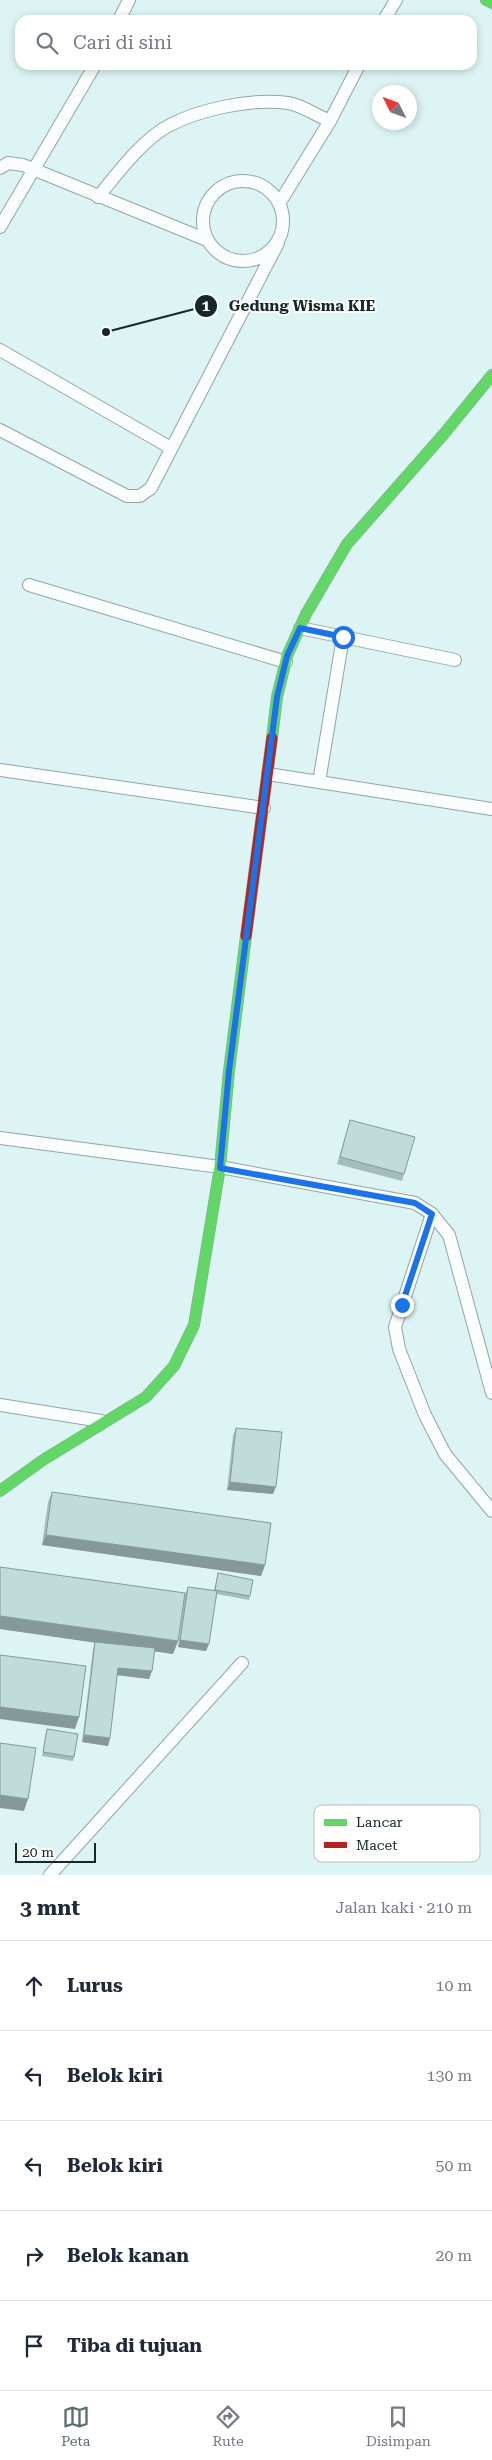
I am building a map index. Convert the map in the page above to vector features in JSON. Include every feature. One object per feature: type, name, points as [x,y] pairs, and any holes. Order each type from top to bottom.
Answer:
[{"type":"street","points":[[486,0],[492,3]]},
{"type":"street","points":[[0,1491],[43,1460],[146,1397],[174,1366],[194,1324],[220,1168],[229,1071],[277,697],[286,662],[300,628],[347,544],[443,435],[492,375]]},
{"type":"lane","points":[[122,15],[129,0]]},
{"type":"lane","points":[[387,15],[396,0]]},
{"type":"lane","points":[[0,227],[92,70]]},
{"type":"lane","points":[[280,202],[330,122],[356,70]]},
{"type":"lane","points":[[98,197],[134,154],[167,126],[207,111],[245,103],[289,103],[330,122]]},
{"type":"lane","points":[[0,168],[8,163],[15,163],[33,169],[206,240],[221,256],[241,262],[262,257],[278,243]]},
{"type":"lane","points":[[0,430],[127,496],[140,496],[151,488],[278,243],[284,222],[280,202],[266,186],[245,180],[224,184],[208,199],[202,219],[206,240]]},
{"type":"lane","points":[[0,350],[171,448]]},
{"type":"lane","points":[[29,585],[286,662]]},
{"type":"lane","points":[[300,628],[454,660]]},
{"type":"lane","points":[[319,782],[343,637]]},
{"type":"lane","points":[[0,770],[264,808]]},
{"type":"lane","points":[[268,774],[492,809]]},
{"type":"lane","points":[[0,1138],[220,1168],[415,1203],[432,1214],[449,1235],[492,1393]]},
{"type":"lane","points":[[432,1214],[395,1327],[399,1349],[426,1415],[445,1454],[492,1511]]},
{"type":"lane","points":[[0,1405],[106,1422]]},
{"type":"lane","points":[[50,1875],[242,1663]]},
{"type":"building","points":[[350,1120],[415,1137],[404,1174],[340,1157]]},
{"type":"building","points":[[236,1428],[282,1432],[276,1487],[230,1482]]},
{"type":"building","points":[[52,1492],[271,1523],[265,1565],[46,1535]]},
{"type":"building","points":[[0,1567],[185,1593],[178,1641],[0,1616]]},
{"type":"building","points":[[218,1573],[253,1580],[250,1596],[215,1590]]},
{"type":"building","points":[[188,1587],[217,1591],[209,1644],[180,1640]]},
{"type":"building","points":[[95,1642],[155,1648],[152,1671],[118,1668],[110,1738],[84,1735]]},
{"type":"building","points":[[0,1655],[86,1666],[79,1717],[0,1707]]},
{"type":"building","points":[[47,1729],[78,1734],[74,1757],[43,1752]]},
{"type":"building","points":[[0,1743],[36,1748],[28,1799],[0,1795]]},
{"type":"traffic: fast","points":[[486,0],[492,3]]},
{"type":"traffic: fast","points":[[272,738],[277,697],[287,656],[306,614],[347,544],[443,435],[492,375]]},
{"type":"traffic: fast","points":[[0,1491],[43,1460],[146,1397],[174,1366],[194,1325],[220,1167],[229,1071],[246,936]]},
{"type":"traffic: jam","points":[[246,936],[272,738]]},
{"type":"place","name":"Gedung Wisma KIE","points":[[106,332]]},
{"type":"route","points":[[343,637],[300,628],[287,656],[277,697],[229,1071],[220,1168],[415,1203],[432,1214],[402,1305]]}]
